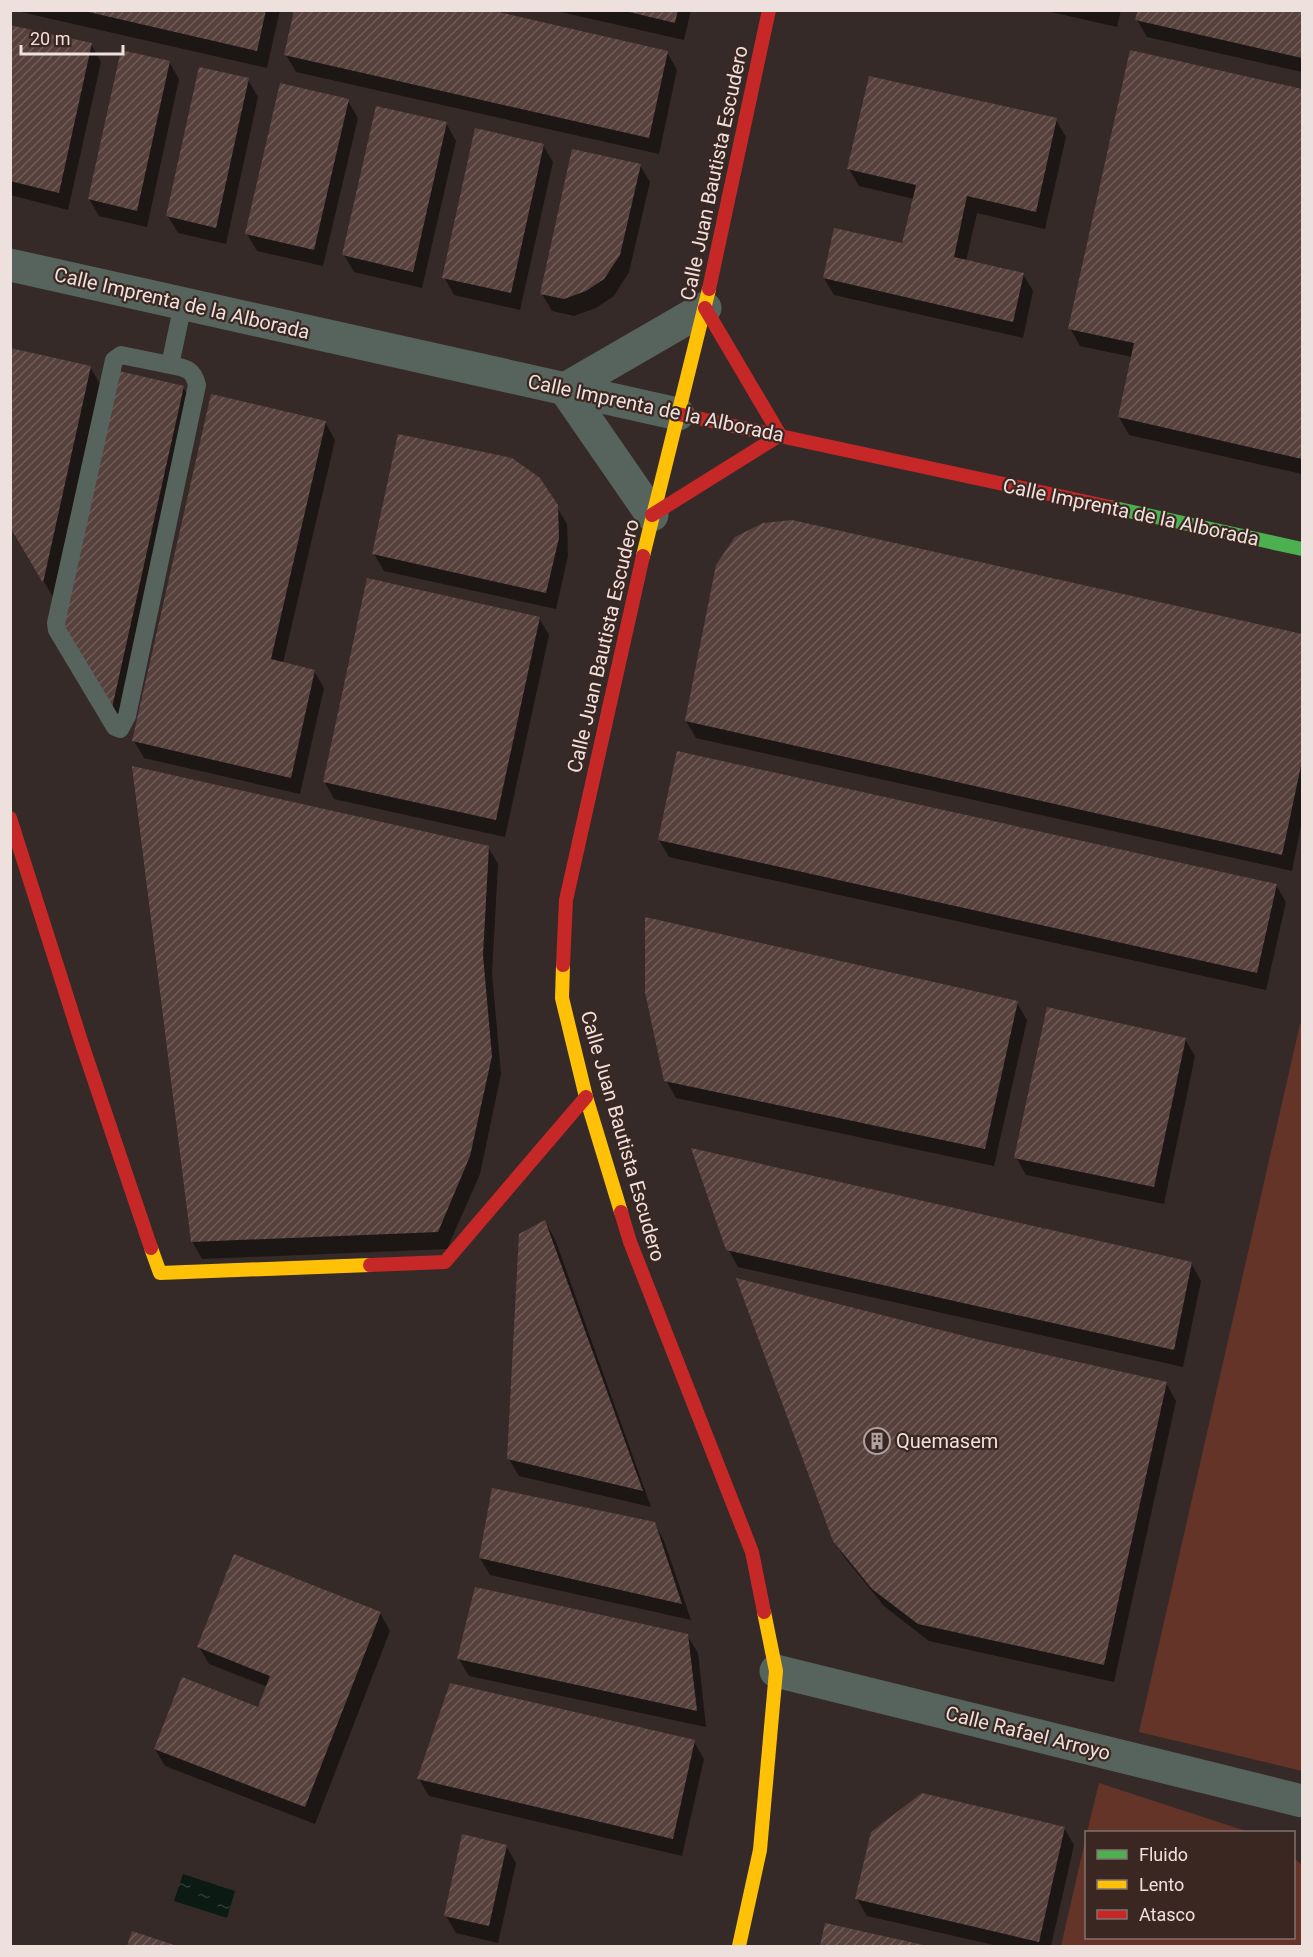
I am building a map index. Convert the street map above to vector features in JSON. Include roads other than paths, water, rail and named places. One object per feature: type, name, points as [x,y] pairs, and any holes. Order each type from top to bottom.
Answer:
[{"type":"street","name":"Calle Juan Bautista Escudero","points":[[739,1947],[760,1850],[776,1671],[752,1552],[630,1242],[586,1097],[562,998],[566,900],[652,515],[705,308],[769,10]]},
{"type":"street","name":"Calle Imprenta de la Alborada","points":[[10,265],[678,414],[1302,549]]},
{"type":"street","points":[[705,308],[780,435],[652,515],[565,389],[705,308]]},
{"type":"street","points":[[10,818],[82,1044],[160,1273],[445,1262],[586,1097]]},
{"type":"street","name":"Calle Rafael Arroyo","points":[[776,1671],[1295,1803]]},
{"type":"lane","points":[[170,364],[183,304]]},
{"type":"lane","points":[[121,355],[170,364],[188,368],[198,385],[127,716],[120,729],[115,728],[57,630],[56,623],[114,360],[121,355]]},
{"type":"water","points":[[183,1874],[235,1891],[227,1918],[174,1901]]},
{"type":"place","name":"Quemasem","points":[[877,1441]]}]
